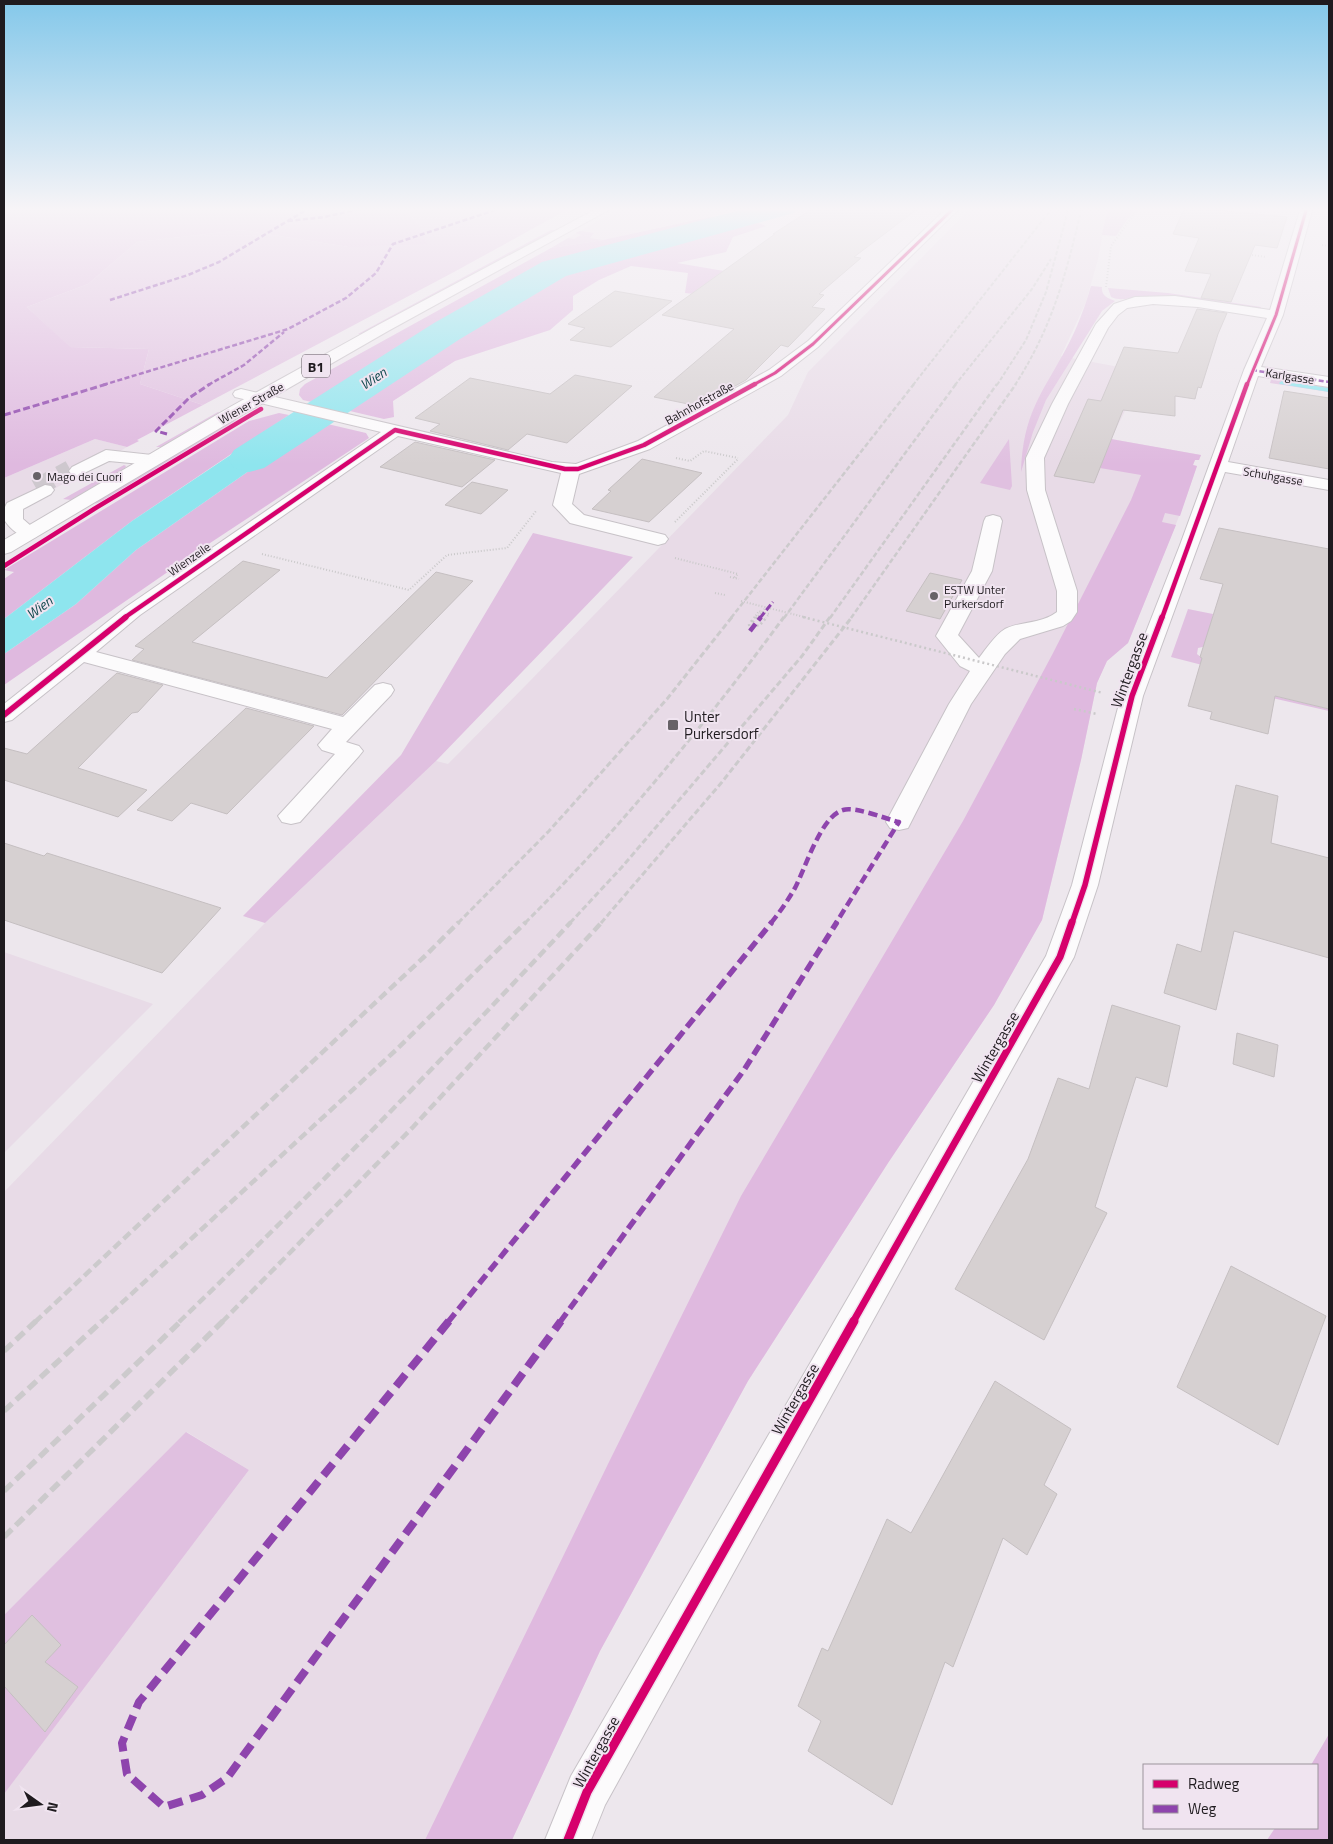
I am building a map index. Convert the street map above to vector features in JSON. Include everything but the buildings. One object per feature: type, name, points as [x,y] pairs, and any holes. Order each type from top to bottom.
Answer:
[{"type":"street","name":"Wiener Straße","points":[[4,548],[15,522],[72,479],[126,457],[426,293]]},
{"type":"street","name":"Wiener Straße","points":[[15,522],[152,460],[447,293]]},
{"type":"street","name":"Bahnhofstraße","points":[[241,394],[552,467],[578,469],[644,445],[775,373],[813,344],[865,293]]},
{"type":"street","name":"Wintergasse","points":[[568,1840],[587,1792],[1060,956],[1085,886],[1132,696],[1190,545],[1252,370],[1276,315],[1282,293]]},
{"type":"street","points":[[898,822],[960,704],[997,649],[1012,634],[1056,622],[1064,617],[1067,612],[1067,591],[1036,490],[1035,458],[1060,404],[1101,327],[1109,316],[1123,304],[1151,300],[1174,300],[1276,315]]},
{"type":"street","name":"Karlgasse","points":[[1252,370],[1329,382]]},
{"type":"street","name":"Wienzeile","points":[[4,715],[133,611],[395,430]]},
{"type":"street","points":[[72,479],[87,459],[106,455],[152,460]]},
{"type":"street","name":"Schuhgasse","points":[[1218,466],[1329,485]]},
{"type":"street","points":[[571,469],[562,505],[577,519],[658,539]]},
{"type":"street","points":[[15,522],[40,489]]},
{"type":"street","points":[[983,669],[968,661],[947,636],[982,571],[993,521]]},
{"type":"street","points":[[80,654],[348,726]]},
{"type":"street","points":[[291,816],[352,751],[330,745],[383,690]]},
{"type":"path","points":[[1106,293],[1108,297],[1123,304]]},
{"type":"path","points":[[644,445],[665,455],[690,461],[704,451],[738,459],[647,550],[738,574],[734,578]]},
{"type":"path","points":[[228,546],[409,590],[446,555],[507,548],[537,510]]},
{"type":"path","points":[[730,577],[739,579]]},
{"type":"path","points":[[715,593],[725,595]]},
{"type":"path","points":[[741,601],[1103,693]]},
{"type":"path","points":[[750,632],[749,624],[759,611],[764,612],[769,614],[759,626],[752,624],[756,618],[761,613],[766,607]]},
{"type":"shaded area","points":[[4,293],[64,293],[27,307],[70,347],[149,349],[140,384],[203,405],[127,447],[95,439],[4,478]]},
{"type":"shaded area","points":[[64,293],[414,293],[203,405],[140,384],[149,349],[69,347],[27,307]]},
{"type":"shaded area","points":[[434,293],[439,293],[363,334],[358,334]]},
{"type":"shaded area","points":[[470,293],[578,293],[573,296],[573,310],[550,330],[455,361],[393,401],[394,417],[384,419],[303,400],[299,395],[300,389],[305,384]]},
{"type":"shaded area","points":[[685,293],[714,293],[713,296]]},
{"type":"shaded area","points":[[886,293],[1088,293],[1061,356],[1124,368],[1131,399],[1111,439],[1201,455],[1199,460],[1195,460],[1193,465],[1197,466],[1182,509],[1128,643],[1107,661],[1097,683],[1081,760],[1042,920],[994,1005],[888,1163],[748,1381],[600,1651],[512,1840],[4,1840],[5,1792],[249,1470],[187,1432],[4,1615],[4,1192],[265,923],[436,761],[448,764],[528,683],[788,415],[808,372]]},
{"type":"shaded area","points":[[1089,293],[1103,293],[1115,301],[1102,311],[1046,400],[1033,432],[1021,472],[1025,435],[1035,406],[1067,347]]},
{"type":"shaded area","points":[[1110,293],[1168,293],[1261,307],[1260,309],[1174,297],[1119,299],[1111,297]]},
{"type":"shaded area","points":[[1272,376],[1313,382],[1313,385],[1329,387],[1329,392],[1270,383]]},
{"type":"shaded area","points":[[218,412],[220,413],[162,447],[156,447]]},
{"type":"shaded area","points":[[279,413],[289,415],[132,521],[4,619],[4,579],[14,572],[4,570],[249,421]]},
{"type":"shaded area","points":[[238,420],[107,499],[95,504],[101,497],[232,421]]},
{"type":"shaded area","points":[[319,422],[366,433],[369,438],[201,549],[4,685],[4,654],[76,604],[136,550]]},
{"type":"shaded area","points":[[95,439],[127,447],[4,518],[4,478]]},
{"type":"shaded area","points":[[1009,439],[1012,486],[1010,490],[980,483]]},
{"type":"shaded area","points":[[1111,439],[1201,455],[1199,460],[1195,460],[1193,465],[1197,466],[1180,516],[1165,513],[1162,522],[1176,525],[1128,643],[1107,661],[1097,683],[1081,760],[1042,920],[994,1005],[888,1163],[748,1381],[600,1651],[512,1840],[425,1840],[741,1196],[963,821],[1052,655],[1131,500],[1141,475],[1100,468]]},
{"type":"shaded area","points":[[124,465],[126,466],[125,468],[71,500],[63,499]]},
{"type":"shaded area","points":[[533,533],[633,557],[436,761],[265,923],[243,916],[401,755]]},
{"type":"shaded area","points":[[1188,609],[1213,614],[1207,646],[1198,648],[1197,654],[1203,659],[1245,689],[1329,709],[1329,711],[1206,683],[1210,667],[1171,657]]},
{"type":"shaded area","points":[[4,952],[153,1004],[4,1153]]},
{"type":"shaded area","points":[[186,1432],[249,1470],[4,1794],[4,1615]]},
{"type":"shaded area","points":[[1329,1734],[1329,1840],[1267,1840],[1274,1829],[1318,1829],[1318,1764],[1312,1764]]},
{"type":"water","points":[[298,410],[326,417],[136,550],[76,604],[4,654],[4,619],[132,521]]},
{"type":"waterway","name":"Wien","points":[[249,459],[447,331],[512,293]]},
{"type":"waterway","points":[[1282,383],[1329,390]]},
{"type":"tunnel","points":[[36,488],[70,469]]},
{"type":"railway","points":[[913,385],[985,293]]},
{"type":"railway","points":[[955,385],[1029,293]]},
{"type":"railway","points":[[997,385],[1026,340],[1046,293]]},
{"type":"railway","points":[[1015,385],[1039,342],[1059,293]]},
{"type":"railway","points":[[731,618],[914,384]]},
{"type":"railway","points":[[784,618],[956,384]]},
{"type":"railway","points":[[830,618],[997,384]]},
{"type":"railway","points":[[851,618],[1016,384]]},
{"type":"railway","points":[[458,923],[549,831],[667,699],[732,617]]},
{"type":"railway","points":[[525,923],[628,813],[724,697],[784,617]]},
{"type":"railway","points":[[570,923],[622,867],[802,656],[830,617]]},
{"type":"railway","points":[[601,923],[722,782],[852,617]]},
{"type":"railway","points":[[179,1322],[378,1124],[571,922]]},
{"type":"railway","points":[[222,1322],[413,1127],[602,922]]},
{"type":"railway","points":[[35,1322],[458,923]]},
{"type":"railway","points":[[101,1322],[397,1049],[525,923]]},
{"type":"railway","points":[[4,1351],[36,1321]]},
{"type":"railway","points":[[4,1411],[102,1321]]},
{"type":"railway","points":[[4,1491],[181,1321]]},
{"type":"railway","points":[[4,1537],[222,1322]]},
{"type":"marked path","points":[[110,300],[132,293]]},
{"type":"marked path","points":[[4,415],[288,329],[352,293]]},
{"type":"marked path","points":[[167,434],[156,431],[189,398],[244,365],[284,332]]},
{"type":"marked path","points":[[1252,370],[1329,382]]},
{"type":"marked path","points":[[750,631],[773,602]]},
{"type":"marked path","points":[[842,810],[853,810],[899,822],[744,1070],[227,1778],[202,1795],[164,1807],[127,1774],[122,1743],[139,1702],[758,941],[790,897],[824,827],[832,817],[842,810]]},
{"type":"cycle path","points":[[4,715],[133,611],[395,430],[565,469],[578,469],[644,445],[775,373],[813,344],[866,293]]},
{"type":"cycle path","points":[[568,1840],[587,1792],[1060,957],[1085,885],[1132,696],[1190,545],[1252,370],[1276,315],[1282,293]]},
{"type":"cycle path","points":[[4,566],[94,509],[261,409]]},
{"type":"place","name":"Mago dei Cuori","points":[[37,476]]},
{"type":"place","name":"ESTW Unter Purkersdorf","points":[[934,596]]},
{"type":"place","name":"Unter Purkersdorf","points":[[673,725]]}]
